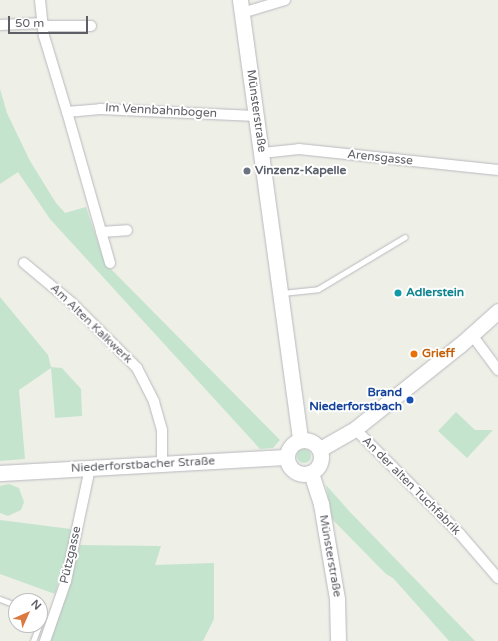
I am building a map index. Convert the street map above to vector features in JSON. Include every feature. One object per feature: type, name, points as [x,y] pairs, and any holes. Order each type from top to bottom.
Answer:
[{"type":"street","points":[[40,0],[43,24],[66,112],[110,263]]},
{"type":"street","points":[[241,7],[285,0]]},
{"type":"street","name":"Münsterstraße","points":[[241,7],[300,440]]},
{"type":"street","points":[[0,25],[43,24],[92,26]]},
{"type":"street","name":"Im Vennbahnbogen","points":[[66,112],[100,109],[256,116]]},
{"type":"street","name":"Arensgasse","points":[[262,153],[299,149],[498,170]]},
{"type":"street","points":[[101,232],[127,230]]},
{"type":"street","name":"Am Alten Kalkwerk","points":[[24,263],[72,303],[137,368],[154,402],[162,430],[162,463]]},
{"type":"street","points":[[320,449],[355,429],[472,335],[498,311]]},
{"type":"street","points":[[472,335],[498,370]]},
{"type":"street","name":"An der alten Tuchfabrik","points":[[355,429],[460,534],[498,578]]},
{"type":"street","points":[[300,440],[312,441],[320,449],[320,463],[311,473],[305,474],[294,470],[287,457],[291,446],[300,440]]},
{"type":"street","name":"Niederforstbacher Straße","points":[[0,473],[287,457]]},
{"type":"street","name":"Pützgasse","points":[[45,641],[66,581],[90,468]]},
{"type":"street","name":"Münsterstraße","points":[[311,473],[321,504],[337,599],[338,641]]},
{"type":"lane","points":[[279,293],[318,289],[404,237]]},
{"type":"green space","points":[[0,89],[7,113],[30,161],[56,203],[65,213],[86,207],[105,263],[280,440],[273,448],[260,449],[50,219],[18,172],[0,184]]},
{"type":"green space","points":[[0,297],[48,355],[51,367],[62,368],[81,389],[82,416],[55,418],[51,368],[19,390],[25,459],[0,461]]},
{"type":"green space","points":[[456,412],[475,430],[493,430],[467,458],[438,431]]},
{"type":"green space","points":[[304,449],[309,451],[311,456],[309,461],[304,463],[299,461],[297,456],[299,451]]},
{"type":"green space","points":[[9,484],[19,488],[24,502],[21,510],[8,516],[0,513],[0,486]]},
{"type":"green space","points":[[326,485],[350,512],[475,641],[449,641],[393,578],[386,574],[332,519]]},
{"type":"green space","points":[[0,520],[71,529],[71,538],[55,594],[0,574]]},
{"type":"green space","points":[[80,545],[161,546],[155,565],[214,563],[214,619],[203,641],[51,641]]},
{"type":"place","name":"Vinzenz-Kapelle","points":[[247,171]]},
{"type":"place","name":"Adlerstein","points":[[398,293]]},
{"type":"place","name":"Grieff","points":[[414,354]]},
{"type":"place","name":"Brand Niederforstbach","points":[[410,400]]}]
